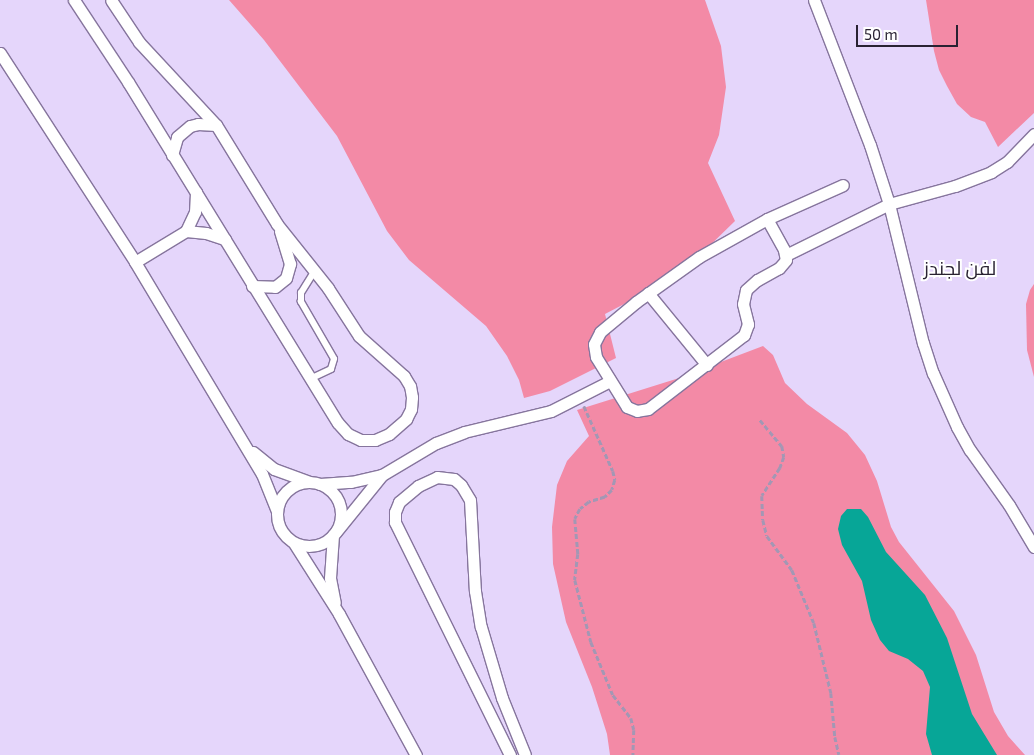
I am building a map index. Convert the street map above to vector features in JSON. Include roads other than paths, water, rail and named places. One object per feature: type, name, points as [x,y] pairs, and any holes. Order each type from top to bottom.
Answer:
[{"type":"street","points":[[74,0],[196,191],[252,286],[338,423],[348,434],[361,440],[375,440],[389,434],[406,419],[411,408],[410,386],[404,376],[359,336],[315,271],[277,224],[216,125],[139,42],[112,0]]},
{"type":"street","points":[[814,0],[850,87],[889,204],[932,373],[970,450],[1010,505],[1034,547]]},
{"type":"street","points":[[0,53],[135,262],[262,474],[277,511],[281,530],[294,543],[339,614],[416,755]]},
{"type":"street","points":[[172,155],[177,137],[190,126],[198,124],[216,125]]},
{"type":"street","points":[[786,255],[889,204],[955,186],[983,176],[1007,162],[1034,134]]},
{"type":"street","points":[[766,219],[786,255],[783,265],[757,280],[746,290],[743,304],[748,324],[744,335],[653,406],[643,411],[626,407],[596,358],[594,344],[596,338],[648,292],[699,257],[766,219],[843,185]]},
{"type":"street","points":[[135,262],[186,231],[195,212],[196,191]]},
{"type":"street","points":[[252,286],[275,287],[286,278],[289,272],[288,258],[277,224]]},
{"type":"street","points":[[186,231],[206,233],[225,239]]},
{"type":"street","points":[[648,292],[707,365]]},
{"type":"street","points":[[277,511],[282,497],[287,491],[301,483],[351,482],[382,475],[436,443],[464,432],[536,416],[580,397],[610,381]]},
{"type":"street","points":[[243,442],[274,469],[328,489],[338,502],[341,518],[334,534],[330,578],[339,614]]},
{"type":"street","points":[[294,543],[312,546],[324,543],[334,534],[382,475]]},
{"type":"street","points":[[510,755],[395,522],[395,512],[399,502],[418,486],[437,477],[454,479],[461,484],[470,500],[474,582],[481,627],[499,689],[525,755]]},
{"type":"lane","points":[[310,379],[331,369],[334,359],[301,302],[301,293],[315,271]]},
{"type":"district","name":"لفن لجندز","points":[[960,268]]}]
